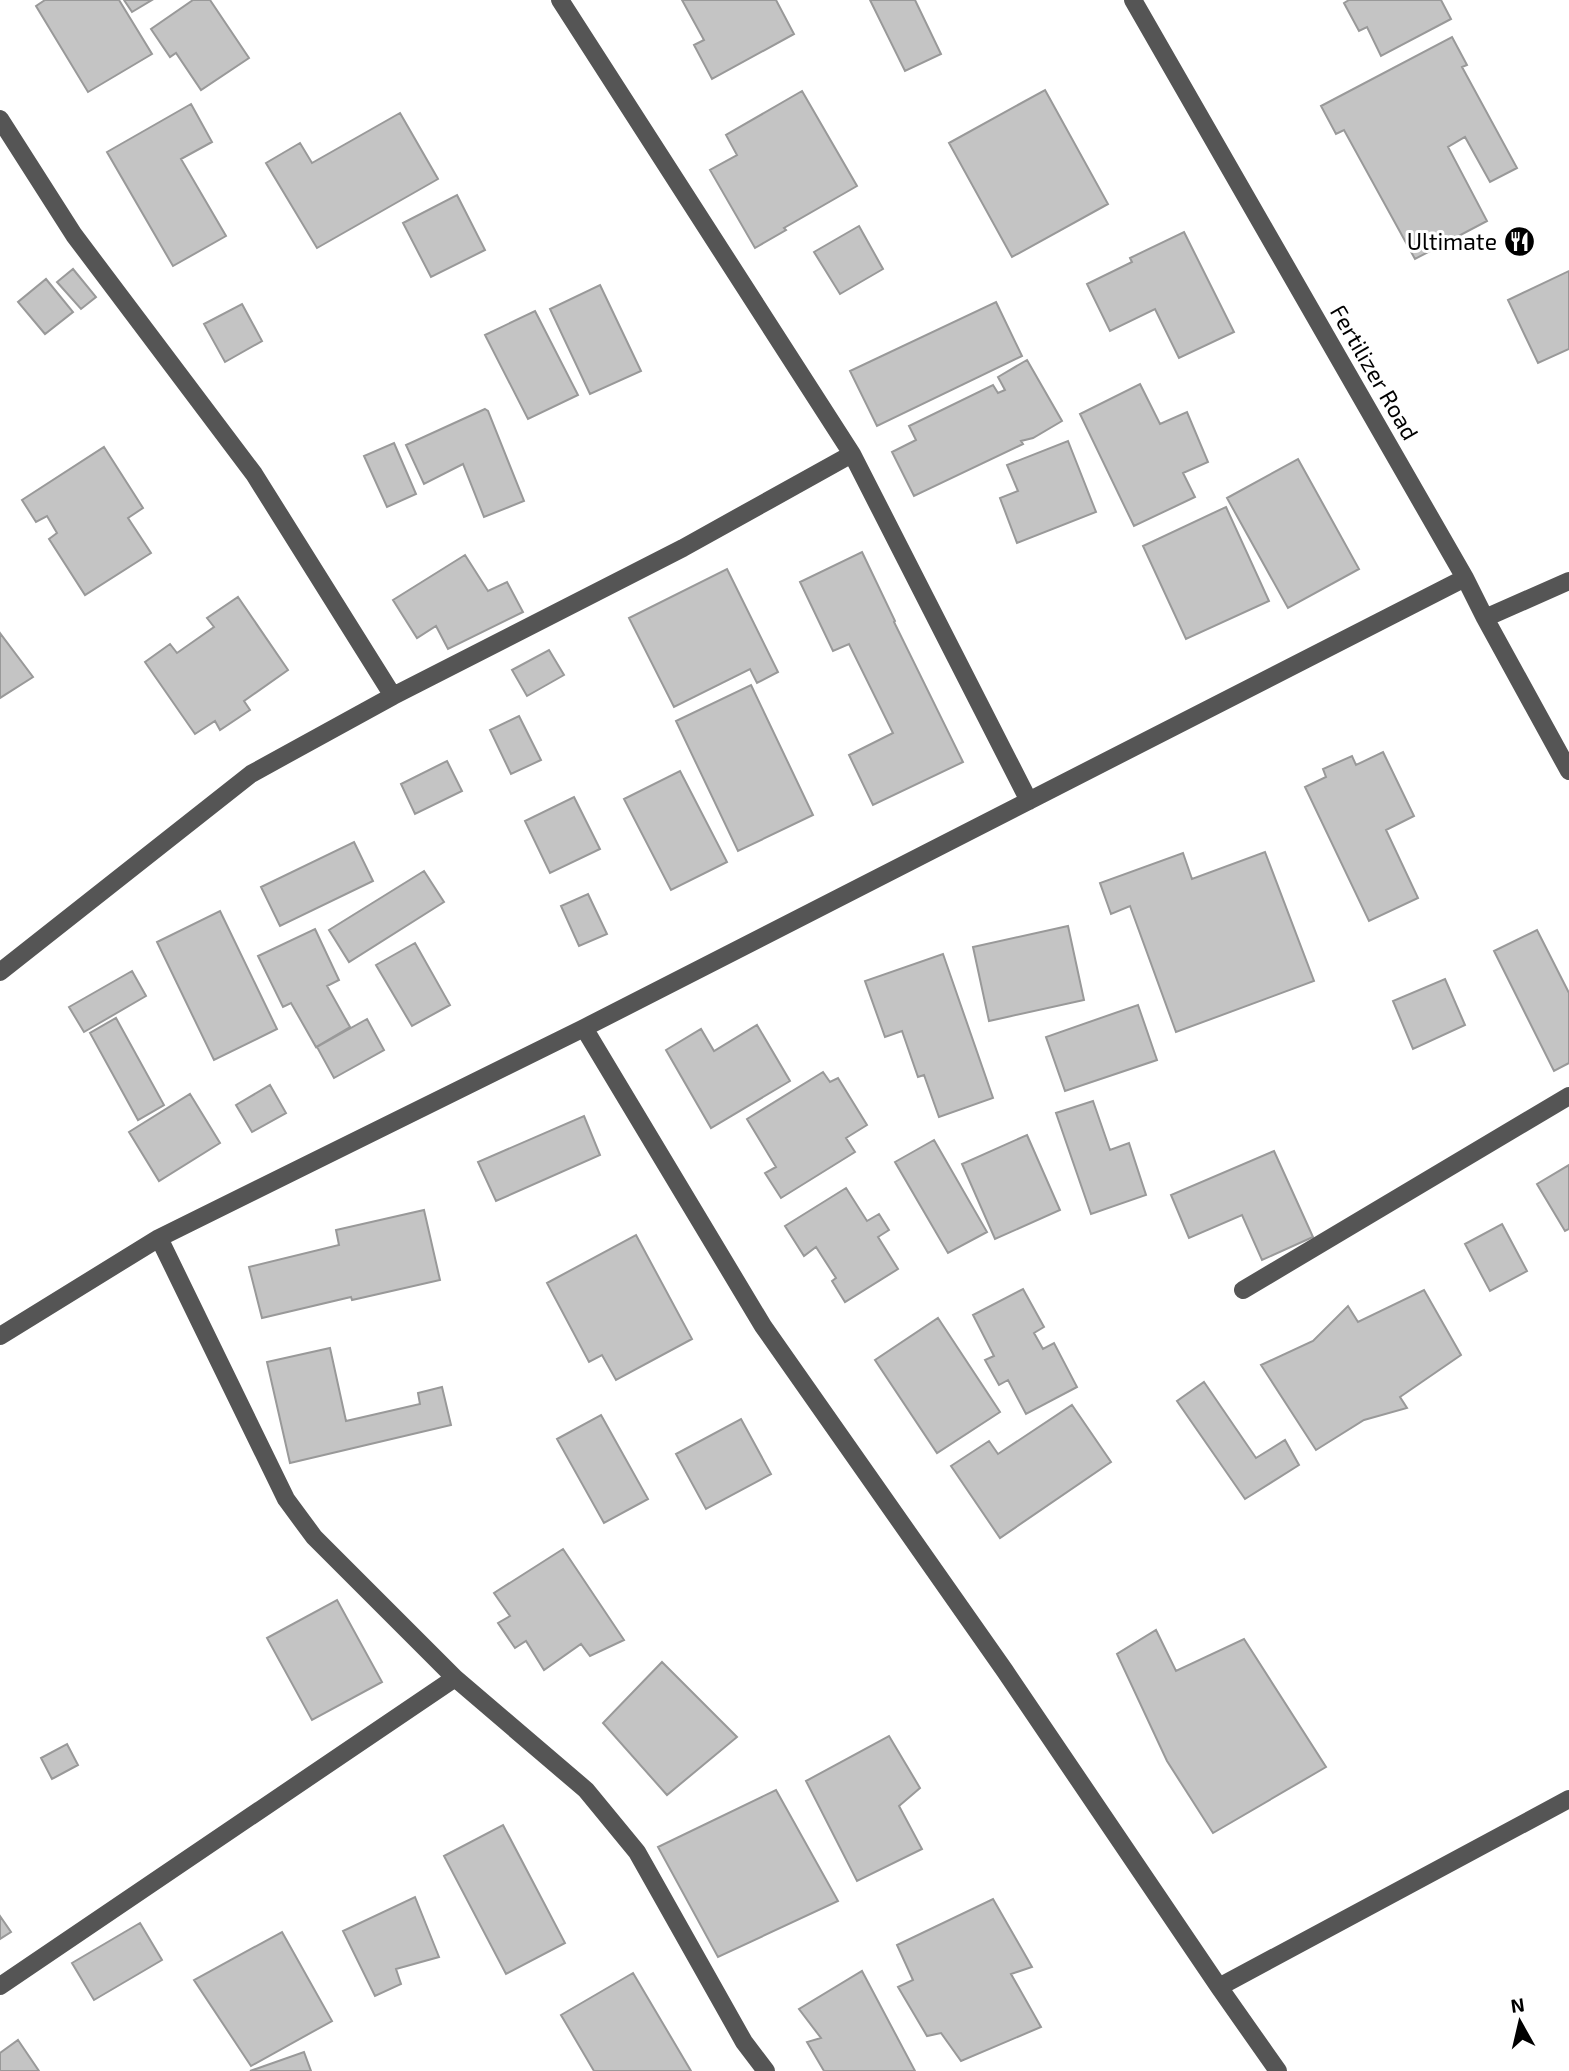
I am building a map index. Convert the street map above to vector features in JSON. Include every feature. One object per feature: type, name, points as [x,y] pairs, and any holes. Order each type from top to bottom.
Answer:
[{"type":"street","points":[[560,0],[852,454],[1029,801]]},
{"type":"street","name":"Fertilizer Road","points":[[1133,0],[1465,578],[1569,771]]},
{"type":"street","points":[[0,119],[74,235],[254,474],[393,696]]},
{"type":"street","points":[[0,972],[251,774],[393,696],[683,548],[852,454]]},
{"type":"street","points":[[0,1336],[159,1237],[584,1028],[1465,578]]},
{"type":"street","points":[[1485,618],[1569,581]]},
{"type":"street","points":[[584,1028],[763,1326],[997,1660],[1279,2071]]},
{"type":"street","points":[[1243,1290],[1569,1096]]},
{"type":"street","points":[[159,1237],[286,1499],[314,1536],[455,1678],[586,1790],[638,1852],[744,2042],[766,2071]]},
{"type":"street","points":[[0,1986],[455,1678]]},
{"type":"street","points":[[1219,1987],[1569,1799]]},
{"type":"building","points":[[45,0],[119,0],[152,54],[88,92],[36,6]]},
{"type":"building","points":[[124,0],[152,0],[132,12]]},
{"type":"building","points":[[193,0],[210,0],[249,58],[201,90],[176,53],[170,57],[151,29]]},
{"type":"building","points":[[682,0],[776,0],[794,34],[712,79],[694,45],[704,40]]},
{"type":"building","points":[[870,0],[915,0],[941,54],[905,71]]},
{"type":"building","points":[[1349,0],[1441,0],[1451,19],[1381,56],[1367,27],[1359,31],[1344,3]]},
{"type":"building","points":[[1452,37],[1467,65],[1462,67],[1517,168],[1490,182],[1465,137],[1448,147],[1487,221],[1415,259],[1344,130],[1336,134],[1321,106]]},
{"type":"building","points":[[1045,90],[1108,204],[1012,257],[949,143]]},
{"type":"building","points":[[802,91],[857,186],[755,248],[710,170],[737,155],[726,135]]},
{"type":"building","points":[[191,104],[212,142],[181,159],[226,236],[173,266],[107,152]]},
{"type":"building","points":[[400,113],[438,179],[317,248],[266,163],[300,143],[312,163]]},
{"type":"building","points":[[457,195],[485,250],[431,277],[403,223]]},
{"type":"building","points":[[859,226],[883,269],[840,294],[814,252]]},
{"type":"building","points":[[1184,232],[1234,332],[1179,358],[1155,309],[1110,331],[1087,284],[1132,262],[1130,258]]},
{"type":"building","points":[[73,269],[96,297],[81,309],[57,282]]},
{"type":"building","points":[[1569,271],[1569,349],[1538,363],[1508,300]]},
{"type":"building","points":[[46,279],[73,312],[45,334],[18,302]]},
{"type":"building","points":[[600,285],[641,371],[590,394],[550,309]]},
{"type":"building","points":[[996,302],[1022,356],[877,426],[850,371]]},
{"type":"building","points":[[242,304],[262,341],[225,362],[204,324]]},
{"type":"building","points":[[535,311],[578,395],[528,419],[485,335]]},
{"type":"building","points":[[1027,360],[1062,421],[1033,438],[1021,441],[1023,444],[914,496],[892,452],[916,440],[909,426],[993,385],[998,393],[1005,390],[998,377]]},
{"type":"building","points":[[1140,384],[1160,424],[1187,412],[1208,462],[1183,473],[1195,497],[1134,526],[1080,414]]},
{"type":"building","points":[[485,409],[524,501],[484,517],[463,464],[424,484],[406,445]]},
{"type":"building","points":[[1068,441],[1096,512],[1017,543],[1000,498],[1018,491],[1007,465]]},
{"type":"building","points":[[394,443],[416,494],[387,507],[364,456]]},
{"type":"building","points":[[104,447],[143,508],[128,518],[151,553],[85,595],[49,539],[57,533],[47,516],[36,522],[22,500]]},
{"type":"building","points":[[1298,459],[1359,569],[1288,608],[1227,498]]},
{"type":"building","points":[[1226,507],[1269,601],[1186,639],[1143,546]]},
{"type":"building","points":[[862,552],[963,762],[873,805],[849,755],[893,733],[849,644],[833,651],[800,582]]},
{"type":"building","points":[[465,555],[488,591],[507,582],[523,612],[448,649],[436,626],[417,638],[393,600]]},
{"type":"building","points":[[727,569],[778,672],[757,683],[750,669],[674,707],[629,618]]},
{"type":"building","points":[[238,597],[288,670],[244,701],[250,710],[220,730],[215,721],[195,734],[145,662],[170,644],[177,653],[214,627],[207,618]]},
{"type":"building","points":[[0,633],[33,677],[0,698]]},
{"type":"building","points":[[549,650],[564,675],[527,696],[512,670]]},
{"type":"building","points":[[751,685],[813,815],[738,851],[676,721]]},
{"type":"building","points":[[519,716],[541,760],[511,774],[490,730]]},
{"type":"building","points":[[1383,752],[1414,816],[1386,830],[1418,898],[1369,921],[1305,787],[1326,777],[1323,769],[1352,756],[1356,765]]},
{"type":"building","points":[[447,761],[462,791],[415,814],[401,784]]},
{"type":"building","points":[[680,771],[727,862],[671,890],[624,799]]},
{"type":"building","points":[[574,797],[600,849],[550,873],[525,821]]},
{"type":"building","points":[[354,842],[373,881],[280,926],[261,887]]},
{"type":"building","points":[[1265,852],[1314,981],[1176,1032],[1130,906],[1111,914],[1100,883],[1183,853],[1192,879]]},
{"type":"building","points":[[424,871],[444,902],[349,962],[329,930]]},
{"type":"building","points":[[588,894],[607,934],[579,946],[561,906]]},
{"type":"building","points":[[220,911],[277,1029],[214,1060],[157,942]]},
{"type":"building","points":[[1068,926],[1084,1000],[989,1021],[973,947]]},
{"type":"building","points":[[315,929],[339,980],[327,986],[350,1027],[316,1047],[291,1003],[283,1007],[258,956]]},
{"type":"building","points":[[1537,930],[1569,993],[1569,1063],[1554,1071],[1494,951]]},
{"type":"building","points":[[415,943],[450,1005],[412,1026],[376,965]]},
{"type":"building","points":[[943,954],[993,1098],[939,1117],[924,1075],[918,1077],[902,1031],[885,1037],[865,981]]},
{"type":"building","points":[[132,971],[146,996],[84,1032],[69,1007]]},
{"type":"building","points":[[1445,979],[1465,1025],[1413,1049],[1393,1001]]},
{"type":"building","points":[[1138,1005],[1157,1060],[1065,1091],[1046,1037]]},
{"type":"building","points":[[116,1018],[164,1105],[138,1120],[90,1033]]},
{"type":"building","points":[[367,1019],[384,1050],[334,1078],[317,1047]]},
{"type":"building","points":[[757,1025],[790,1081],[711,1128],[666,1050],[701,1029],[714,1051]]},
{"type":"building","points":[[823,1072],[830,1082],[838,1078],[867,1125],[846,1138],[855,1152],[781,1198],[765,1173],[776,1167],[747,1119]]},
{"type":"building","points":[[270,1085],[286,1113],[252,1132],[236,1105]]},
{"type":"building","points":[[190,1094],[220,1143],[159,1181],[129,1132]]},
{"type":"building","points":[[1093,1101],[1110,1150],[1129,1143],[1146,1195],[1091,1214],[1056,1113]]},
{"type":"building","points":[[584,1116],[600,1155],[496,1201],[478,1162]]},
{"type":"building","points":[[1027,1135],[1060,1210],[995,1239],[962,1164]]},
{"type":"building","points":[[934,1140],[987,1232],[948,1253],[895,1162]]},
{"type":"building","points":[[1274,1151],[1313,1237],[1262,1260],[1242,1215],[1189,1238],[1171,1195]]},
{"type":"building","points":[[1569,1165],[1569,1229],[1565,1231],[1537,1184]]},
{"type":"building","points":[[846,1188],[867,1221],[879,1214],[889,1230],[878,1237],[898,1269],[845,1302],[832,1281],[836,1278],[816,1247],[804,1256],[785,1226]]},
{"type":"building","points":[[424,1210],[440,1280],[262,1318],[249,1267],[339,1245],[336,1230]]},
{"type":"building","points":[[1502,1224],[1527,1271],[1490,1291],[1465,1244]]},
{"type":"building","points":[[636,1235],[692,1339],[616,1380],[602,1355],[589,1362],[547,1283]]},
{"type":"building","points":[[1023,1289],[1044,1327],[1034,1333],[1043,1349],[1054,1343],[1077,1387],[1026,1414],[1008,1380],[999,1385],[985,1360],[994,1356],[973,1315]]},
{"type":"building","points":[[1424,1290],[1461,1355],[1400,1397],[1407,1408],[1364,1420],[1316,1450],[1261,1365],[1313,1341],[1348,1306],[1358,1322]]},
{"type":"building","points":[[938,1318],[1000,1412],[937,1453],[875,1360]]},
{"type":"building","points":[[330,1348],[346,1421],[420,1404],[418,1393],[442,1387],[451,1425],[290,1463],[267,1362]]},
{"type":"building","points":[[1204,1382],[1256,1458],[1285,1440],[1299,1465],[1245,1499],[1177,1401]]},
{"type":"building","points":[[1072,1405],[1111,1462],[1000,1538],[951,1466],[989,1441],[998,1454]]},
{"type":"building","points":[[601,1415],[648,1499],[604,1523],[557,1439]]},
{"type":"building","points":[[741,1419],[771,1474],[706,1509],[676,1454]]},
{"type":"building","points":[[563,1549],[624,1640],[590,1656],[581,1644],[544,1670],[526,1641],[515,1648],[498,1623],[510,1616],[494,1593]]},
{"type":"building","points":[[337,1600],[382,1682],[312,1720],[267,1638]]},
{"type":"building","points":[[1156,1630],[1176,1671],[1244,1639],[1326,1767],[1213,1833],[1167,1761],[1117,1654]]},
{"type":"building","points":[[662,1662],[737,1737],[667,1795],[603,1723]]},
{"type":"building","points":[[889,1736],[920,1788],[899,1806],[922,1849],[857,1881],[806,1781]]},
{"type":"building","points":[[67,1744],[78,1765],[52,1779],[41,1758]]},
{"type":"building","points":[[776,1790],[838,1901],[718,1957],[658,1847]]},
{"type":"building","points":[[503,1825],[565,1943],[506,1974],[444,1856]]},
{"type":"building","points":[[415,1897],[439,1957],[396,1969],[401,1984],[375,1996],[343,1931]]},
{"type":"building","points":[[993,1899],[1032,1967],[1011,1974],[1041,2027],[961,2061],[941,2033],[927,2036],[898,1987],[913,1980],[897,1945]]},
{"type":"building","points":[[0,1916],[11,1932],[0,1939]]},
{"type":"building","points":[[140,1923],[162,1960],[94,2000],[72,1963]]},
{"type":"building","points":[[282,1932],[332,2021],[251,2066],[194,1980]]},
{"type":"building","points":[[862,1971],[915,2071],[824,2071],[807,2042],[821,2038],[799,2009]]},
{"type":"building","points":[[633,1973],[691,2071],[594,2071],[561,2015]]},
{"type":"building","points":[[18,2040],[39,2071],[0,2071],[0,2053]]},
{"type":"building","points":[[304,2052],[311,2071],[250,2071]]},
{"type":"place","name":"Ultimate","points":[[1520,241]]}]
